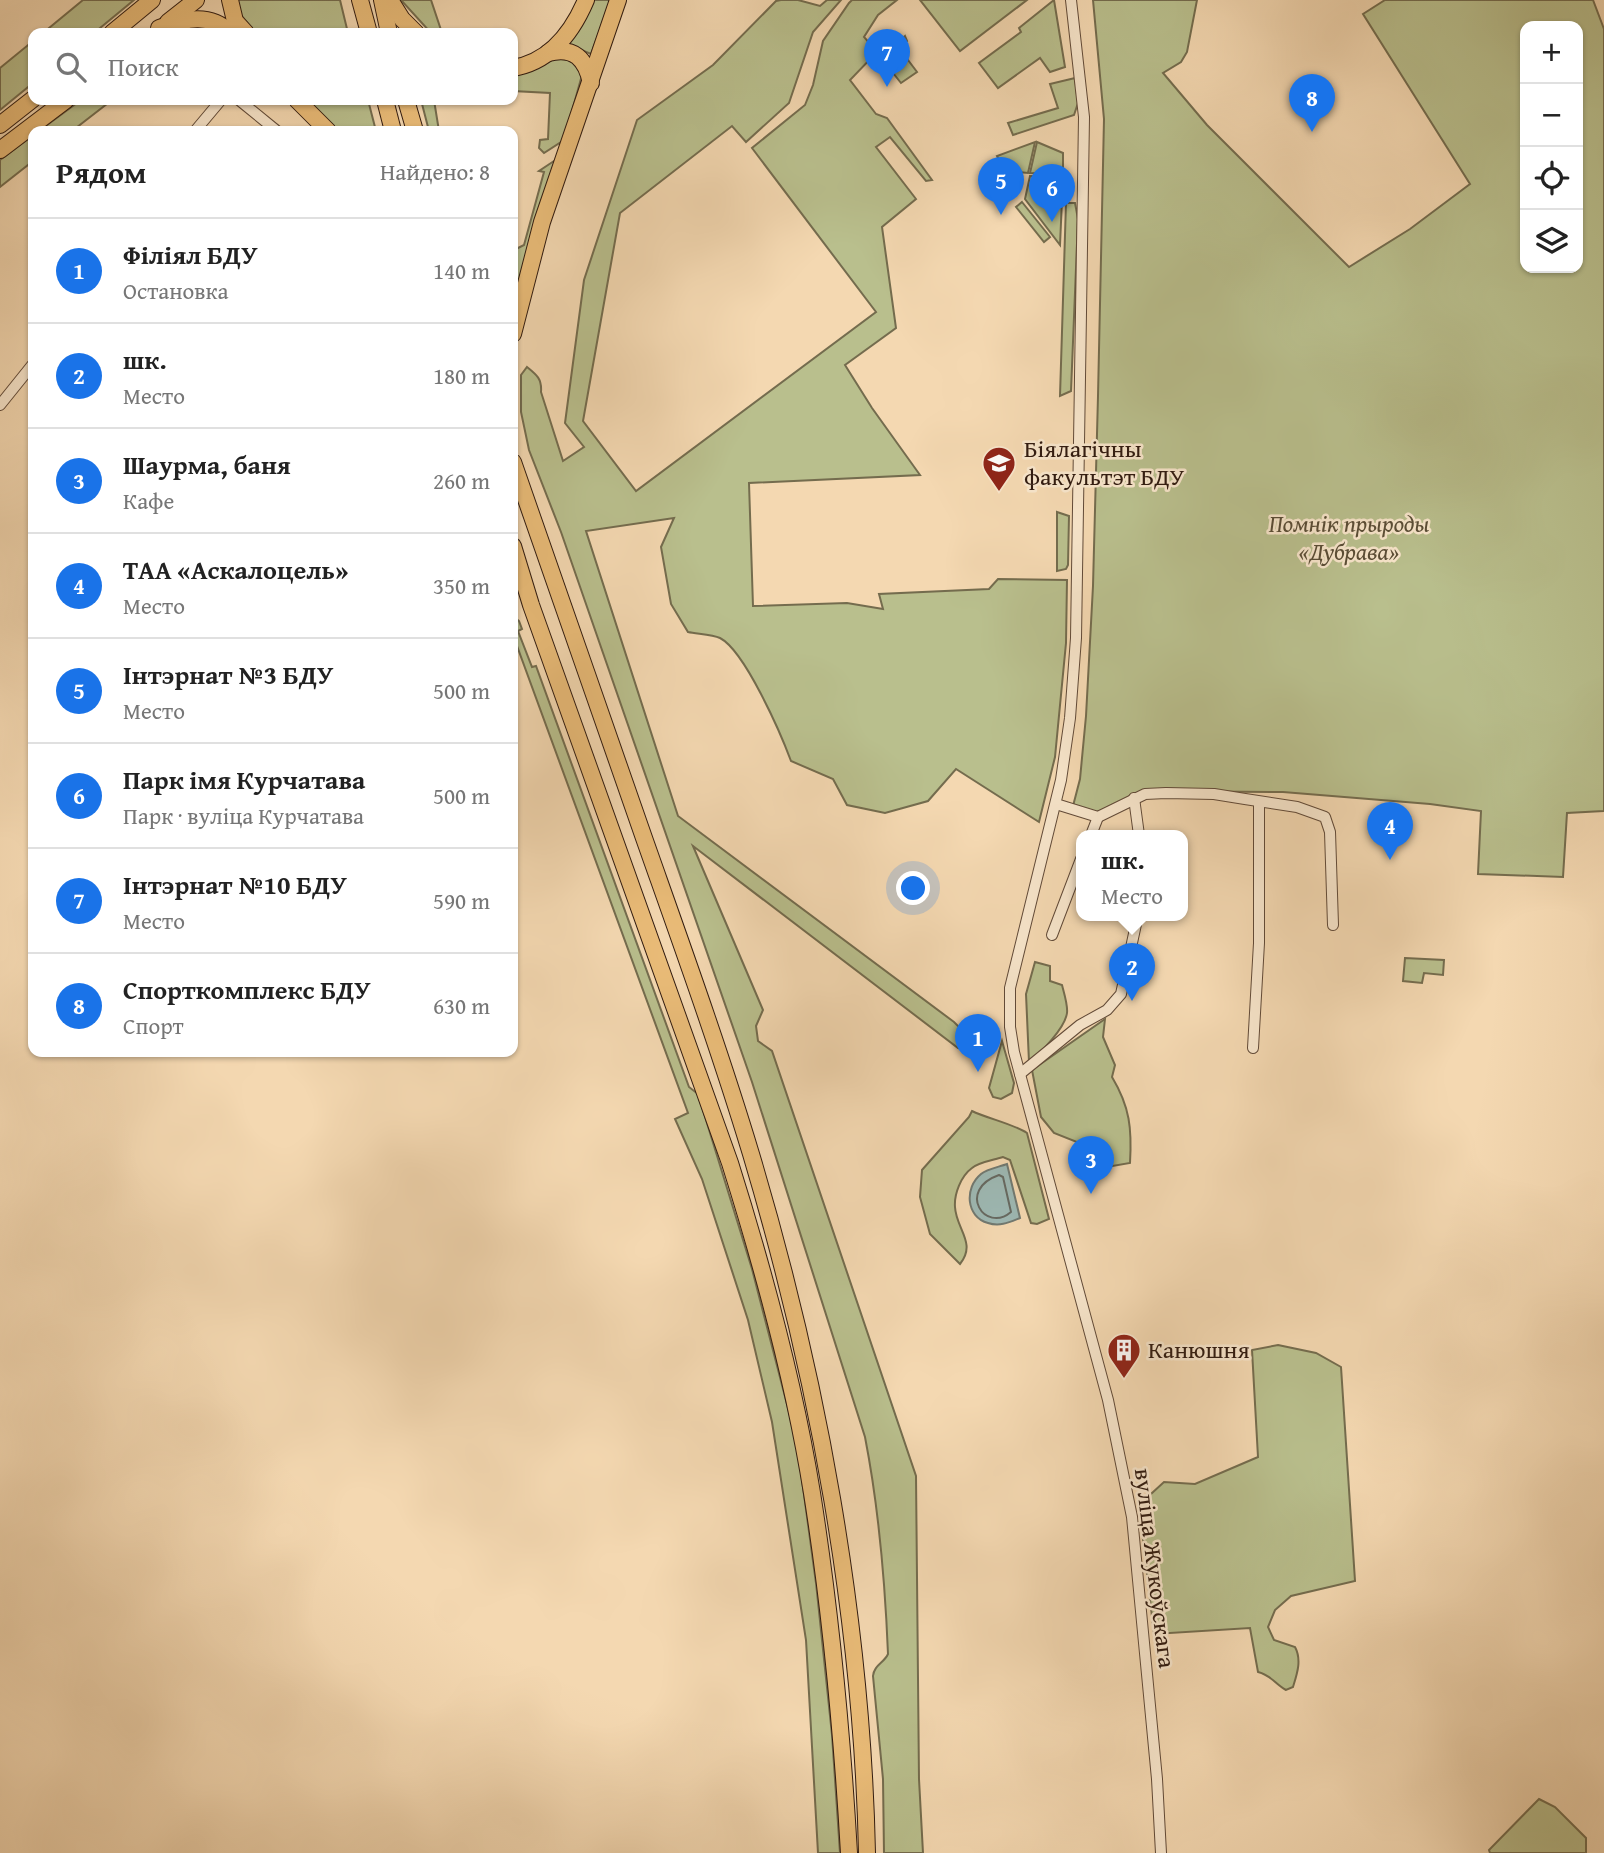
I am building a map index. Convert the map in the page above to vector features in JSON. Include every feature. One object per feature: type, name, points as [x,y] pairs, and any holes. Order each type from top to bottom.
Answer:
[{"type":"highway","points":[[118,28],[152,0]]},
{"type":"highway","points":[[160,28],[196,0]]},
{"type":"highway","points":[[230,0],[235,22],[241,28]]},
{"type":"highway","points":[[382,0],[388,28]]},
{"type":"highway","points":[[390,0],[411,28]]},
{"type":"highway","points":[[518,67],[538,61],[563,39],[586,0]]},
{"type":"highway","points":[[518,315],[542,222],[618,0]]},
{"type":"highway","points":[[358,28],[361,3]]},
{"type":"highway","points":[[361,3],[368,28]]},
{"type":"highway","points":[[163,28],[183,20],[198,18],[218,23],[224,28]]},
{"type":"highway","points":[[548,53],[565,51],[583,61],[588,68],[590,83]]},
{"type":"highway","points":[[0,125],[28,103]]},
{"type":"highway","points":[[32,126],[59,105]]},
{"type":"highway","points":[[301,105],[323,126]]},
{"type":"highway","points":[[386,105],[392,126]]},
{"type":"highway","points":[[407,105],[414,126]]},
{"type":"highway","points":[[0,150],[28,129]]},
{"type":"highway","points":[[518,476],[720,1055],[775,1239],[815,1410],[830,1489],[854,1662],[867,1853]]},
{"type":"highway","points":[[518,562],[730,1163],[778,1329],[812,1491],[820,1546],[836,1676],[849,1853]]},
{"type":"street","name":"вуліца Жукоўскага","points":[[1071,0],[1084,117],[1077,574],[1070,718],[1056,804],[1010,988],[1010,1027],[1056,1212],[1108,1400],[1132,1517],[1157,1779],[1161,1853]]},
{"type":"street","points":[[199,126],[216,105]]},
{"type":"street","points":[[245,105],[271,126]]},
{"type":"street","points":[[0,405],[28,370]]},
{"type":"street","points":[[1093,830],[1098,817],[1145,794],[1214,794],[1297,807],[1325,817],[1330,832],[1333,925]]},
{"type":"street","points":[[1134,798],[1138,830]]},
{"type":"street","points":[[1253,1048],[1259,943],[1259,803]]},
{"type":"street","points":[[1056,804],[1098,817]]},
{"type":"street","points":[[1052,935],[1076,872]]},
{"type":"street","points":[[1020,1074],[1080,1025],[1107,1010],[1121,994],[1137,921]]},
{"type":"green space","points":[[83,0],[134,0],[100,28],[49,28]]},
{"type":"green space","points":[[237,0],[340,0],[347,28],[252,28],[240,14]]},
{"type":"green space","points":[[401,0],[431,0],[440,28],[426,28]]},
{"type":"green space","points":[[593,0],[611,0],[591,54],[567,44]]},
{"type":"green space","points":[[798,0],[820,6],[827,0],[841,0],[813,32],[789,103],[746,142],[732,126],[620,213],[583,421],[636,491],[876,312],[752,148],[805,105],[813,85],[823,41],[849,3],[852,0],[897,0],[878,15],[864,37],[877,52],[850,80],[876,114],[887,118],[932,180],[926,181],[890,137],[876,147],[916,199],[882,227],[896,328],[845,365],[920,475],[749,483],[753,606],[847,603],[883,609],[879,594],[989,589],[998,579],[1067,580],[1066,643],[1055,757],[1039,822],[956,769],[928,801],[885,813],[847,805],[833,779],[791,761],[761,694],[730,646],[720,638],[688,632],[671,604],[661,547],[674,518],[586,531],[678,816],[954,1022],[975,1043],[974,1051],[958,1048],[693,846],[763,1010],[756,1026],[758,1041],[772,1051],[916,1476],[919,1779],[923,1853],[884,1853],[883,1779],[873,1676],[875,1669],[888,1654],[881,1545],[865,1437],[752,1082],[561,532],[529,450],[521,412],[521,375],[527,367],[540,380],[541,392],[563,461],[584,447],[565,423],[584,280],[637,120],[713,65],[776,1]]},
{"type":"green space","points":[[920,0],[1027,0],[960,51]]},
{"type":"green space","points":[[1054,0],[1065,67],[1050,72],[1040,58],[998,88],[979,63],[1021,32],[1019,28]]},
{"type":"green space","name":"Помнік прыроды «Дубрава»","points":[[1093,0],[1197,0],[1187,52],[1181,62],[1163,73],[1207,125],[1349,267],[1410,229],[1470,184],[1363,14],[1385,0],[1593,0],[1604,29],[1604,811],[1567,813],[1563,877],[1478,874],[1481,811],[1283,792],[1150,791],[1098,814],[1073,806],[1080,779],[1086,716],[1093,586],[1104,119]]},
{"type":"green space","points":[[905,36],[907,41],[899,48],[917,72],[901,83],[882,59]]},
{"type":"green space","points":[[28,45],[28,87],[0,110],[0,68]]},
{"type":"green space","points":[[553,58],[571,60],[582,75],[564,140],[544,153],[539,148],[540,140],[548,139],[550,93],[518,91],[518,72]]},
{"type":"green space","points":[[1075,78],[1078,103],[1074,115],[1013,135],[1008,123],[1058,108],[1050,84]]},
{"type":"green space","points":[[74,105],[106,105],[78,126],[46,126]]},
{"type":"green space","points":[[308,105],[369,105],[375,126],[331,126]]},
{"type":"green space","points":[[422,105],[435,105],[438,126],[428,126]]},
{"type":"green space","points":[[28,139],[28,165],[0,187],[0,160]]},
{"type":"green space","points":[[1035,142],[1028,173],[1018,172],[1009,162],[1005,165],[1012,175],[1009,179],[997,156]]},
{"type":"green space","points":[[1037,142],[1063,153],[1063,174],[1030,173]]},
{"type":"green space","points":[[557,159],[518,289],[518,248],[524,245],[544,172],[539,171]]},
{"type":"green space","points":[[1030,176],[1063,177],[1060,245],[1025,199]]},
{"type":"green space","points":[[1022,202],[1050,237],[1044,242],[1016,207]]},
{"type":"green space","points":[[1066,203],[1075,203],[1078,219],[1071,391],[1060,396]]},
{"type":"green space","points":[[1057,512],[1069,516],[1068,565],[1066,569],[1057,571]]},
{"type":"green space","points":[[518,631],[532,667],[536,666],[689,1087],[698,1094],[752,1269],[797,1443],[816,1583],[832,1735],[840,1853],[818,1853],[806,1640],[772,1422],[748,1320],[702,1179],[675,1119],[688,1113],[518,649]]},
{"type":"green space","points":[[1405,958],[1444,960],[1443,975],[1424,973],[1422,983],[1403,981]]},
{"type":"green space","points":[[1035,962],[1050,966],[1050,981],[1062,985],[1067,1013],[1057,1033],[1029,1062],[1026,994]]},
{"type":"green space","points":[[1105,1019],[1103,1037],[1115,1065],[1112,1077],[1126,1108],[1131,1151],[1130,1163],[1101,1168],[1088,1162],[1082,1144],[1054,1133],[1041,1117],[1032,1070]]},
{"type":"green space","points":[[1002,1041],[1014,1083],[1012,1093],[1001,1099],[993,1097],[989,1088]]},
{"type":"green space","points":[[972,1111],[1027,1133],[1049,1219],[1037,1224],[1031,1223],[1010,1160],[1003,1157],[975,1166],[962,1180],[956,1197],[956,1215],[967,1249],[960,1264],[930,1234],[920,1197],[922,1170]]},
{"type":"green space","points":[[1278,1345],[1316,1353],[1341,1367],[1355,1581],[1291,1596],[1275,1610],[1268,1627],[1274,1640],[1295,1647],[1298,1657],[1293,1687],[1286,1690],[1258,1672],[1250,1628],[1154,1634],[1139,1505],[1164,1482],[1195,1484],[1258,1457],[1252,1350]]},
{"type":"green space","points":[[1539,1799],[1555,1807],[1586,1838],[1586,1853],[1490,1853],[1489,1850]]},
{"type":"water","points":[[1007,1164],[1020,1218],[1001,1224],[988,1223],[975,1215],[972,1209],[972,1187],[984,1172]]},
{"type":"place","name":"Інтэрнат №10 БДУ","points":[[887,87]]},
{"type":"place","name":"Спорткомплекс БДУ","points":[[1312,132]]},
{"type":"place","name":"Інтэрнат №3 БДУ","points":[[1001,215]]},
{"type":"place","name":"Парк імя Курчатава","points":[[1052,222]]},
{"type":"place","name":"Біялагічны факультэт БДУ","points":[[999,493]]},
{"type":"place","name":"ТАА «Аскалоцель»","points":[[1390,860]]},
{"type":"place","name":"шк.","points":[[1132,1001]]},
{"type":"place","name":"Філіял БДУ","points":[[978,1072]]},
{"type":"place","name":"Шаурма, баня","points":[[1091,1194]]},
{"type":"place","name":"Канюшня","points":[[1124,1380]]}]
